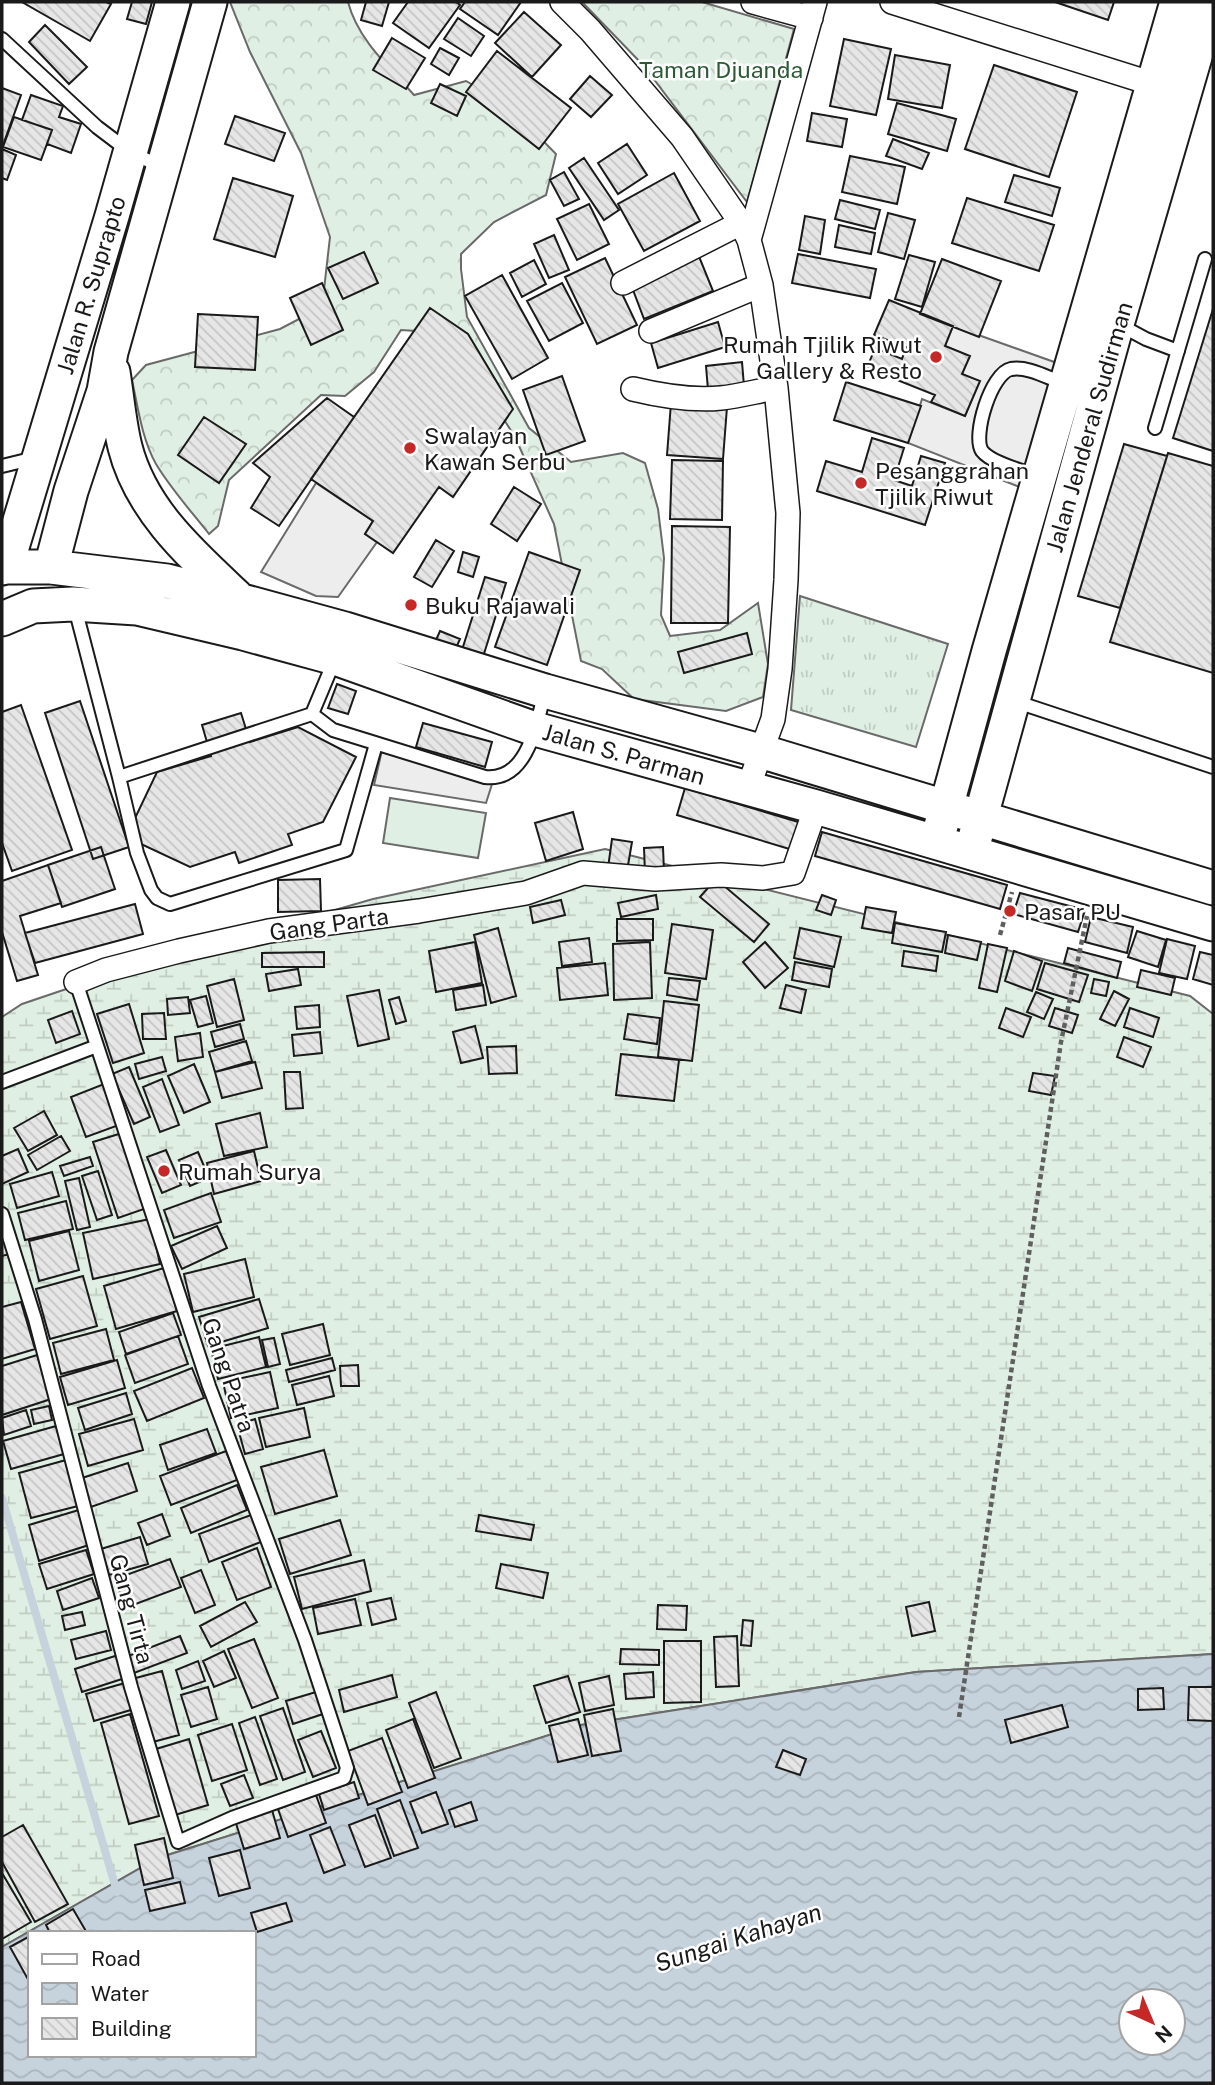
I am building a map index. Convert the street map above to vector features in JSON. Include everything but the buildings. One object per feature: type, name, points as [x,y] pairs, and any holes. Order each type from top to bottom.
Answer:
[{"type":"main road","name":"Jalan R. Suprapto","points":[[4,568],[173,2]]},
{"type":"main road","name":"Jalan R. Suprapto","points":[[51,567],[71,491],[104,391],[111,352],[210,2]]},
{"type":"main road","name":"Jalan Jenderal Sudirman","points":[[971,853],[1118,324],[1211,2]]},
{"type":"main road","name":"Jalan Jenderal Sudirman","points":[[937,842],[989,652],[1154,84],[1171,3]]},
{"type":"main road","points":[[1126,180],[1158,190]]},
{"type":"main road","points":[[111,352],[125,448],[138,482],[159,517],[186,549],[242,602]]},
{"type":"main road","points":[[1062,399],[1090,424]]},
{"type":"main road","name":"Jalan S. Parman","points":[[4,568],[51,567],[167,581],[242,602],[535,729],[816,807],[1213,924]]},
{"type":"main road","name":"Jalan S. Parman","points":[[2,619],[33,606],[74,604],[137,608],[243,634],[340,644],[545,691],[760,751],[1213,888]]},
{"type":"street","points":[[562,2],[590,30],[682,137],[745,232],[761,285],[776,388],[788,513],[780,669],[773,719],[748,788]]},
{"type":"street","points":[[745,232],[813,10],[753,2]]},
{"type":"street","points":[[897,3],[1185,94]]},
{"type":"street","points":[[623,282],[745,232]]},
{"type":"street","points":[[650,331],[761,285]]},
{"type":"street","points":[[634,389],[660,396],[721,398],[776,388]]},
{"type":"street","name":"Gang Parta","points":[[76,982],[106,970],[269,931],[419,911],[526,893],[583,873],[655,879],[721,875],[763,878],[793,873],[816,807]]},
{"type":"lane","points":[[2,39],[97,127],[130,152],[162,168]]},
{"type":"lane","points":[[1155,428],[1205,260]]},
{"type":"lane","points":[[1118,324],[1146,339],[1178,351]]},
{"type":"lane","points":[[1040,477],[990,458],[983,453],[978,436],[992,387],[1002,373],[1011,369],[1025,370],[1062,399]]},
{"type":"lane","points":[[2,466],[38,458]]},
{"type":"lane","points":[[74,604],[137,853],[151,890],[157,898],[170,904],[346,850],[376,744]]},
{"type":"lane","points":[[312,714],[340,644]]},
{"type":"lane","points":[[312,714],[333,730],[485,777],[497,778],[512,770],[524,757],[545,691]]},
{"type":"lane","points":[[1013,701],[1213,767]]},
{"type":"lane","points":[[119,777],[312,714]]},
{"type":"lane","name":"Gang Patra","points":[[76,982],[209,1385],[305,1640],[347,1768],[345,1778]]},
{"type":"lane","points":[[2,1082],[96,1046]]},
{"type":"lane","name":"Gang Tirta","points":[[2,1214],[35,1320],[131,1688],[178,1842],[232,1818],[345,1778]]},
{"type":"path","points":[[1000,935],[1016,882]]},
{"type":"path","points":[[959,1717],[1061,1042],[1092,888]]},
{"type":"green space","points":[[230,2],[348,2],[367,41],[414,95],[466,81],[509,106],[556,154],[546,195],[494,222],[461,254],[467,317],[529,428],[571,462],[623,453],[645,463],[658,509],[664,558],[661,615],[670,636],[720,630],[758,603],[768,664],[763,697],[726,711],[634,699],[602,669],[581,661],[554,524],[515,437],[449,333],[401,330],[374,372],[345,396],[321,395],[229,480],[218,526],[209,534],[175,491],[156,464],[147,444],[132,380],[146,365],[280,329],[322,307],[330,237],[301,153],[250,52]]},
{"type":"green space","name":"Taman Djuanda","points":[[582,2],[702,2],[794,29],[747,202],[643,65]]},
{"type":"green space","points":[[800,596],[948,644],[916,747],[791,710]]},
{"type":"green space","points":[[390,798],[486,813],[478,858],[383,843]]},
{"type":"green space","points":[[605,849],[1190,996],[1213,1014],[1213,1654],[916,1672],[581,1725],[158,1858],[2,1947],[2,1017],[22,1004],[229,934],[269,929],[373,899]]},
{"type":"shaded area","points":[[953,326],[1057,363],[1022,488],[908,443],[922,399],[965,416],[979,382],[962,374],[969,356],[945,346]]},
{"type":"shaded area","points":[[316,483],[373,521],[365,534],[377,542],[338,597],[316,596],[261,572]]},
{"type":"shaded area","points":[[383,746],[494,778],[486,803],[374,785]]},
{"type":"water","name":"Sungai Kahayan","points":[[1213,1654],[1213,2083],[2,2083],[2,1947],[28,1932],[28,2057],[256,2057],[256,1931],[30,1931],[158,1858],[581,1725],[916,1672]]},
{"type":"waterway","points":[[2,1498],[117,1892]]},
{"type":"place","name":"Rumah Tjilik Riwut Gallery & Resto","points":[[936,357]]},
{"type":"place","name":"Swalayan Kawan Serbu","points":[[410,448]]},
{"type":"place","name":"Pesanggrahan Tjilik Riwut","points":[[861,483]]},
{"type":"place","name":"Buku Rajawali","points":[[411,605]]},
{"type":"place","name":"Pasar PU","points":[[1010,911]]},
{"type":"place","name":"Rumah Surya","points":[[164,1171]]}]
